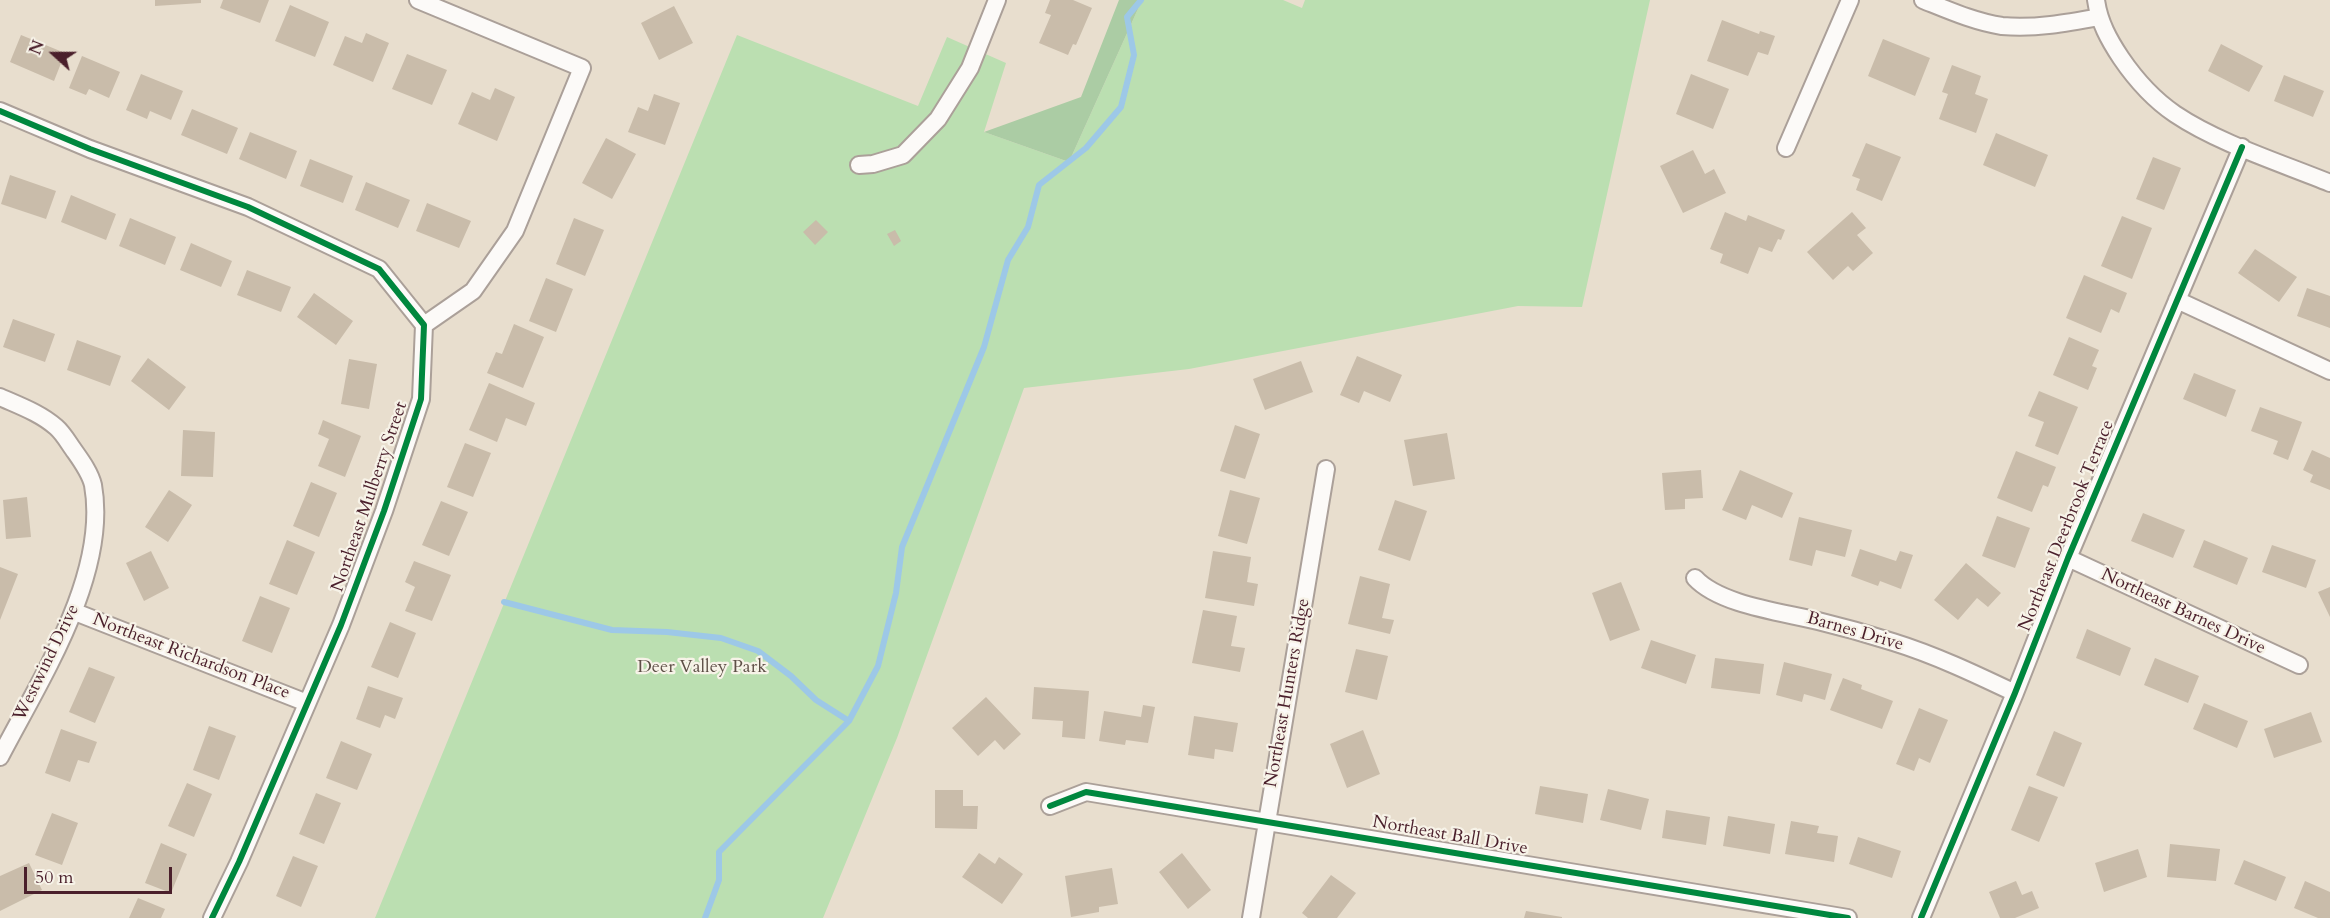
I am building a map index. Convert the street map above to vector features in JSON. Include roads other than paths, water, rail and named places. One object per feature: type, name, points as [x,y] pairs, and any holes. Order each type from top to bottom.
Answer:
[{"type":"street","points":[[0,111],[90,149],[248,207],[379,269],[424,325],[473,291],[515,231],[582,68],[418,0]]},
{"type":"street","points":[[859,165],[873,164],[903,155],[938,119],[970,68],[997,0]]},
{"type":"street","points":[[1786,148],[1850,0]]},
{"type":"street","points":[[1923,0],[1968,17],[2000,25],[2025,27],[2061,24],[2098,17]]},
{"type":"street","points":[[2096,0],[2098,17],[2112,44],[2129,69],[2153,97],[2175,115],[2242,147],[2330,183]]},
{"type":"street","name":"Northeast Deerbrook Terrace","points":[[1921,918],[2015,693],[2068,558],[2242,147]]},
{"type":"street","points":[[2177,300],[2330,371]]},
{"type":"street","name":"Northeast Mulberry Street","points":[[212,918],[239,862],[340,625],[380,522],[421,399],[424,325]]},
{"type":"street","name":"Westwind Drive","points":[[0,397],[39,414],[58,429],[82,462],[92,482],[95,512],[93,540],[75,612],[0,757]]},
{"type":"street","name":"Northeast Hunters Ridge","points":[[1251,918],[1326,469]]},
{"type":"street","name":"Northeast Barnes Drive","points":[[2068,558],[2299,665]]},
{"type":"street","name":"Barnes Drive","points":[[1695,578],[1703,587],[1726,599],[1848,628],[1896,643],[1957,666],[2015,693]]},
{"type":"street","name":"Northeast Richardson Place","points":[[75,612],[306,703]]},
{"type":"street","name":"Northeast Ball Drive","points":[[1050,806],[1086,792],[1848,918]]},
{"type":"waterway","points":[[705,918],[719,880],[719,852],[849,721],[878,666],[896,593],[902,547],[984,347],[1008,260],[1028,227],[1039,185],[1086,148],[1121,107],[1134,55],[1127,17],[1141,0]]},
{"type":"waterway","points":[[504,602],[612,630],[667,632],[721,638],[758,651],[791,676],[816,700],[849,721]]},
{"type":"park label","name":"Deer Valley Park","points":[[702,668]]}]
